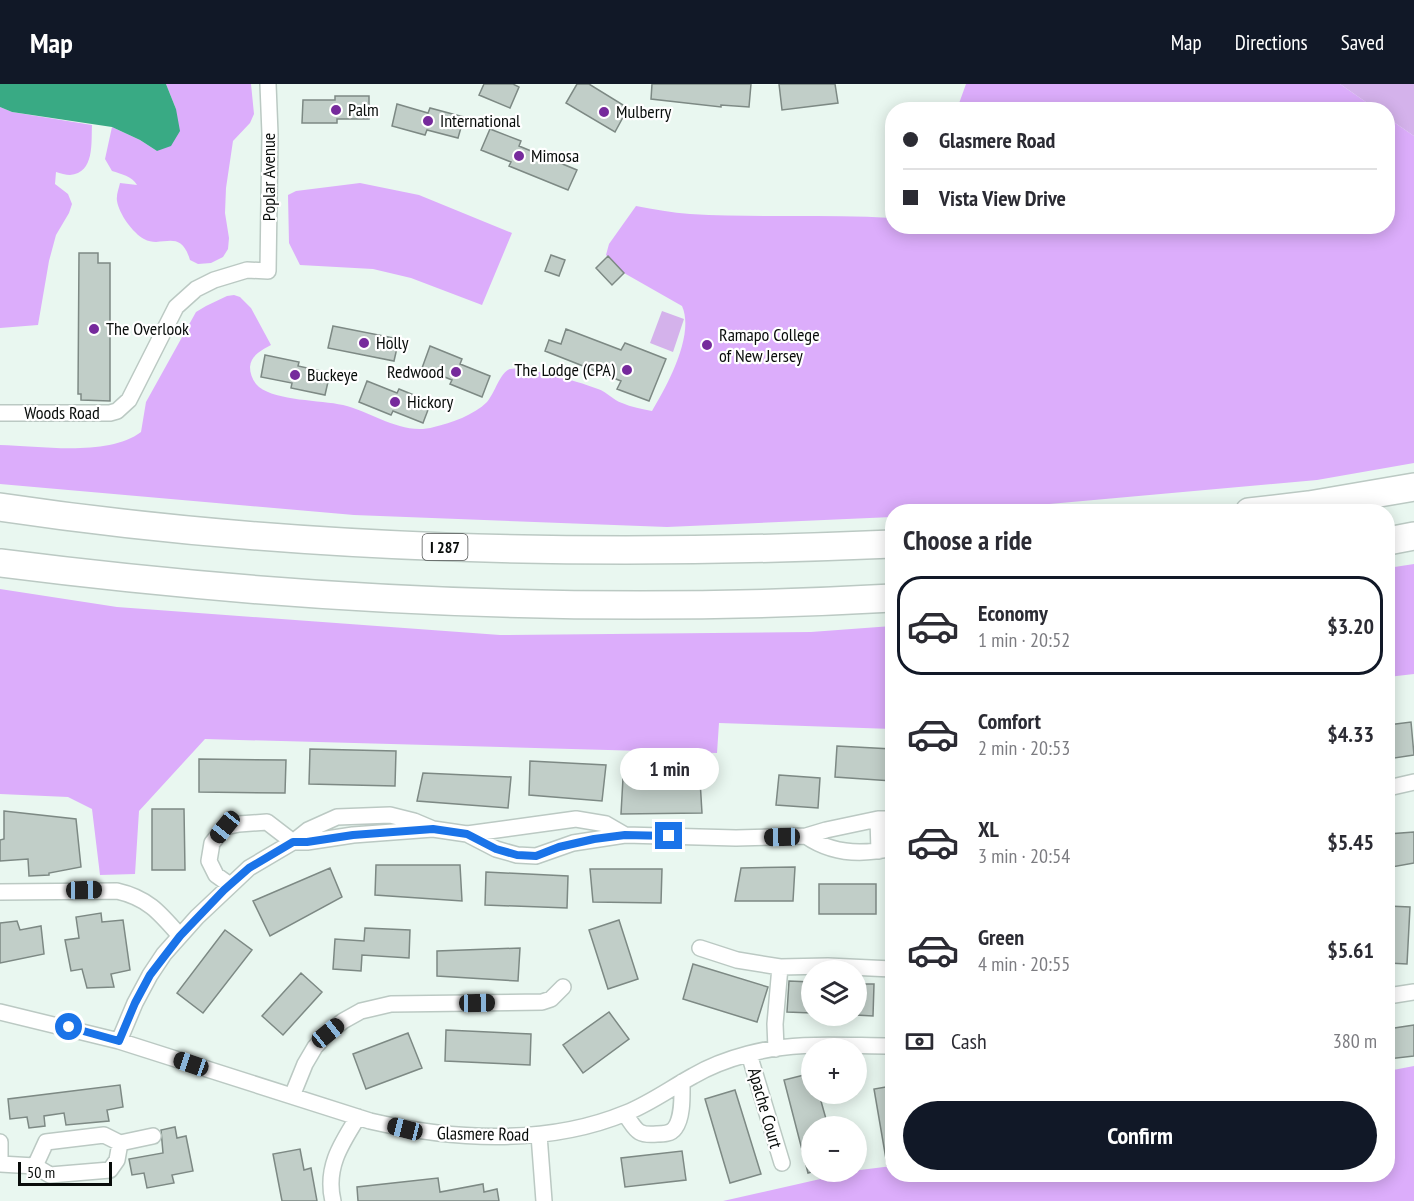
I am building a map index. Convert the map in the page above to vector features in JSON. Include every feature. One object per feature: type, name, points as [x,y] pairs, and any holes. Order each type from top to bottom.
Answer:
[{"type":"highway","points":[[1315,504],[1414,487]]},
{"type":"highway","name":"I 287","points":[[0,507],[216,532],[425,547],[637,552],[885,544]]},
{"type":"highway","points":[[1395,540],[1414,536]]},
{"type":"highway","points":[[0,563],[212,587],[423,601],[637,606],[885,598]]},
{"type":"street","name":"Poplar Avenue","points":[[268,84],[270,134],[268,271]]},
{"type":"street","name":"Woods Road","points":[[0,413],[110,413],[117,411],[129,400],[176,307],[196,289],[214,280],[247,270],[268,271]]},
{"type":"street","points":[[1395,786],[1414,782]]},
{"type":"street","points":[[119,1041],[150,975],[180,936],[249,868],[293,842],[433,829],[467,834],[576,819],[606,824],[625,835]]},
{"type":"street","points":[[467,834],[496,849],[517,855],[536,856],[573,843],[625,835],[736,838],[806,836],[885,819]]},
{"type":"street","points":[[230,885],[216,875],[209,861],[212,843],[225,827],[267,822],[293,842]]},
{"type":"street","points":[[806,836],[815,843],[857,854],[885,849]]},
{"type":"street","points":[[0,892],[117,891],[132,894],[146,901],[158,911],[180,936]]},
{"type":"street","points":[[700,948],[737,960],[780,967],[885,969]]},
{"type":"street","points":[[776,1048],[775,1024],[780,967]]},
{"type":"street","points":[[292,1096],[305,1064],[315,1047],[343,1021],[361,1011],[391,1004],[542,1002],[551,999],[563,987]]},
{"type":"street","points":[[1395,995],[1414,992]]},
{"type":"street","name":"Glasmere Road","points":[[0,1012],[119,1041],[358,1117],[405,1129],[475,1136],[539,1135],[597,1123],[625,1114],[720,1063],[776,1048],[885,1046]]},
{"type":"street","name":"Apache Court","points":[[749,1054],[782,1163]]},
{"type":"street","points":[[625,1114],[639,1133],[645,1135],[668,1133],[674,1129],[679,1116],[682,1082]]},
{"type":"street","points":[[333,1201],[331,1179],[333,1162],[339,1147],[358,1117]]},
{"type":"street","points":[[35,1166],[46,1142],[104,1135],[120,1143],[153,1136]]},
{"type":"street","points":[[539,1135],[544,1201]]},
{"type":"street","points":[[0,1142],[0,1163],[35,1166],[50,1175],[110,1170],[117,1160],[120,1143]]},
{"type":"shaded area","points":[[0,84],[166,84],[176,109],[180,131],[171,146],[157,151],[112,127],[12,112],[0,107]]},
{"type":"shaded area","points":[[166,84],[251,84],[254,114],[250,123],[233,141],[226,188],[225,213],[229,238],[228,249],[223,257],[211,263],[198,264],[190,260],[186,250],[176,241],[151,241],[135,232],[118,206],[117,194],[120,183],[137,185],[129,177],[112,171],[105,159],[112,127],[157,151],[176,109]]},
{"type":"shaded area","points":[[966,84],[1340,84],[1366,102],[960,102]]},
{"type":"shaded area","points":[[1340,84],[1414,84],[1414,136],[1395,123],[1395,102],[1366,102]]},
{"type":"shaded area","points":[[0,107],[12,112],[92,125],[90,156],[84,169],[70,175],[56,172],[55,184],[68,194],[72,204],[56,235],[38,325],[0,328]]},
{"type":"shaded area","points":[[1395,123],[1414,136],[1414,463],[1317,480],[1050,504],[885,504],[885,517],[667,527],[354,515],[0,484],[0,445],[54,448],[93,447],[127,440],[141,432],[146,402],[196,312],[227,296],[234,295],[240,297],[251,308],[271,345],[255,356],[250,370],[252,378],[259,387],[276,395],[343,405],[399,426],[422,429],[448,423],[476,411],[487,402],[506,371],[517,368],[580,383],[601,390],[625,404],[652,411],[678,360],[685,331],[685,318],[682,306],[624,273],[606,255],[609,244],[636,206],[690,214],[885,218],[885,234],[1395,234]]},
{"type":"shaded area","points":[[360,183],[419,195],[512,233],[482,305],[411,278],[373,269],[300,265],[289,243],[288,195],[296,191]]},
{"type":"shaded area","points":[[662,311],[684,319],[673,352],[650,343]]},
{"type":"shaded area","points":[[1414,564],[1414,674],[1395,676],[1395,567]]},
{"type":"shaded area","points":[[0,589],[117,607],[500,635],[811,632],[885,627],[885,729],[719,723],[717,753],[205,739],[139,811],[135,874],[100,875],[92,809],[68,797],[0,794]]},
{"type":"shaded area","points":[[1414,1066],[1414,1201],[723,1201],[807,1182],[867,1182],[867,1169],[885,1167],[885,1182],[1395,1182],[1395,1070]]},
{"type":"building","points":[[484,84],[513,84],[519,87],[510,108],[479,95]]},
{"type":"building","name":"Mulberry","points":[[577,84],[589,84],[628,108],[615,132],[566,103]]},
{"type":"building","points":[[652,84],[751,84],[749,107],[721,105],[721,107],[651,99]]},
{"type":"building","points":[[779,84],[835,84],[838,103],[782,110]]},
{"type":"building","name":"Palm","points":[[335,96],[369,96],[369,119],[337,119],[337,123],[302,123],[303,100],[335,100]]},
{"type":"building","name":"International","points":[[397,104],[428,113],[430,108],[464,117],[458,138],[427,130],[425,135],[392,126]]},
{"type":"building","name":"Mimosa","points":[[490,129],[521,141],[519,146],[577,170],[568,190],[509,166],[511,162],[481,150]]},
{"type":"building","name":"The Overlook","points":[[79,253],[98,253],[98,263],[110,263],[110,401],[81,400],[81,394],[78,394]]},
{"type":"building","points":[[551,255],[565,260],[559,276],[545,271]]},
{"type":"building","points":[[608,256],[624,273],[612,285],[596,268]]},
{"type":"building","name":"Holly","points":[[333,326],[399,339],[394,361],[328,348]]},
{"type":"building","name":"The Lodge (CPA)","points":[[566,329],[621,350],[625,343],[666,359],[649,401],[617,389],[621,381],[545,351],[549,340],[561,344]]},
{"type":"building","name":"Redwood","points":[[430,346],[462,359],[460,364],[490,376],[482,397],[450,384],[452,380],[422,368]]},
{"type":"building","name":"Buckeye","points":[[265,355],[299,362],[298,366],[330,373],[325,395],[291,388],[292,383],[261,377]]},
{"type":"building","name":"Hickory","points":[[367,381],[397,393],[399,389],[431,402],[423,423],[393,411],[391,415],[359,402]]},
{"type":"building","points":[[1411,722],[1414,755],[1395,758],[1395,724]]},
{"type":"building","points":[[837,746],[885,749],[885,781],[835,777]]},
{"type":"building","points":[[310,749],[396,751],[395,786],[309,784]]},
{"type":"building","points":[[199,759],[286,760],[285,793],[199,792]]},
{"type":"building","points":[[530,761],[606,765],[602,801],[529,795]]},
{"type":"building","points":[[423,773],[511,777],[508,808],[417,801]]},
{"type":"building","points":[[779,775],[820,778],[818,808],[776,805]]},
{"type":"building","points":[[623,778],[700,780],[702,813],[621,814]]},
{"type":"building","points":[[152,809],[184,809],[185,870],[152,870]]},
{"type":"building","points":[[4,811],[76,819],[81,867],[49,873],[49,875],[29,876],[28,859],[0,861],[0,840],[4,839]]},
{"type":"building","points":[[1414,832],[1414,863],[1395,866],[1395,833]]},
{"type":"building","points":[[376,865],[460,865],[462,901],[375,895]]},
{"type":"building","points":[[795,867],[793,901],[735,901],[741,868]]},
{"type":"building","points":[[330,868],[342,897],[270,936],[253,901]]},
{"type":"building","points":[[590,869],[662,869],[661,903],[593,902]]},
{"type":"building","points":[[486,872],[568,876],[567,908],[485,905]]},
{"type":"building","points":[[819,884],[876,884],[876,914],[819,914]]},
{"type":"building","points":[[1395,906],[1410,907],[1407,964],[1395,963]]},
{"type":"building","points":[[101,913],[102,922],[123,920],[130,970],[111,974],[114,987],[87,988],[82,969],[71,971],[65,940],[79,938],[76,917]]},
{"type":"building","points":[[619,920],[638,979],[608,989],[589,930]]},
{"type":"building","points":[[17,921],[20,930],[41,926],[44,954],[0,963],[0,923]]},
{"type":"building","points":[[365,928],[410,930],[409,958],[362,955],[361,971],[333,969],[335,939],[364,941]]},
{"type":"building","points":[[225,930],[252,950],[203,1013],[177,993]]},
{"type":"building","points":[[520,948],[518,981],[437,976],[437,951]]},
{"type":"building","points":[[693,964],[768,987],[757,1022],[683,999]]},
{"type":"building","points":[[301,973],[322,992],[283,1035],[262,1016]]},
{"type":"building","points":[[789,981],[801,982],[801,1013],[787,1012]]},
{"type":"building","points":[[867,984],[874,984],[873,1016],[867,1016]]},
{"type":"building","points":[[609,1012],[629,1039],[583,1073],[563,1045]]},
{"type":"building","points":[[1414,1025],[1414,1056],[1395,1058],[1395,1028]]},
{"type":"building","points":[[446,1030],[531,1034],[530,1065],[445,1061]]},
{"type":"building","points":[[408,1033],[422,1068],[366,1089],[353,1054]]},
{"type":"building","points":[[801,1076],[801,1104],[822,1104],[825,1116],[801,1116],[801,1146],[784,1080]]},
{"type":"building","points":[[120,1085],[123,1107],[107,1110],[109,1121],[66,1125],[64,1113],[44,1116],[45,1126],[29,1128],[27,1117],[10,1119],[8,1099]]},
{"type":"building","points":[[885,1087],[885,1153],[874,1089]]},
{"type":"building","points":[[735,1090],[761,1174],[730,1183],[705,1099]]},
{"type":"building","points":[[175,1127],[177,1138],[186,1136],[193,1171],[172,1175],[174,1183],[147,1188],[144,1173],[132,1175],[129,1159],[163,1153],[161,1130]]},
{"type":"building","points":[[300,1149],[304,1170],[311,1168],[317,1201],[282,1201],[273,1154]]},
{"type":"building","points":[[682,1151],[686,1180],[625,1187],[621,1158]]},
{"type":"building","points":[[438,1178],[440,1192],[483,1184],[484,1192],[497,1189],[499,1201],[358,1201],[357,1187]]},
{"type":"place","name":"Palm","points":[[336,110]]},
{"type":"place","name":"Mulberry","points":[[604,112]]},
{"type":"place","name":"International","points":[[428,121]]},
{"type":"place","name":"Mimosa","points":[[519,156]]},
{"type":"place","name":"The Overlook","points":[[94,329]]},
{"type":"place","name":"Holly","points":[[364,343]]},
{"type":"place","name":"Ramapo College of New Jersey","points":[[707,345]]},
{"type":"place","name":"The Lodge (CPA)","points":[[627,370]]},
{"type":"place","name":"Redwood","points":[[456,372]]},
{"type":"place","name":"Buckeye","points":[[295,375]]},
{"type":"place","name":"Hickory","points":[[395,402]]},
{"type":"route","points":[[69,1027],[119,1041],[135,1003],[164,954],[197,917],[249,868],[293,842],[433,829],[467,834],[496,849],[517,855],[536,856],[559,847],[594,839],[625,835],[669,836]]}]
